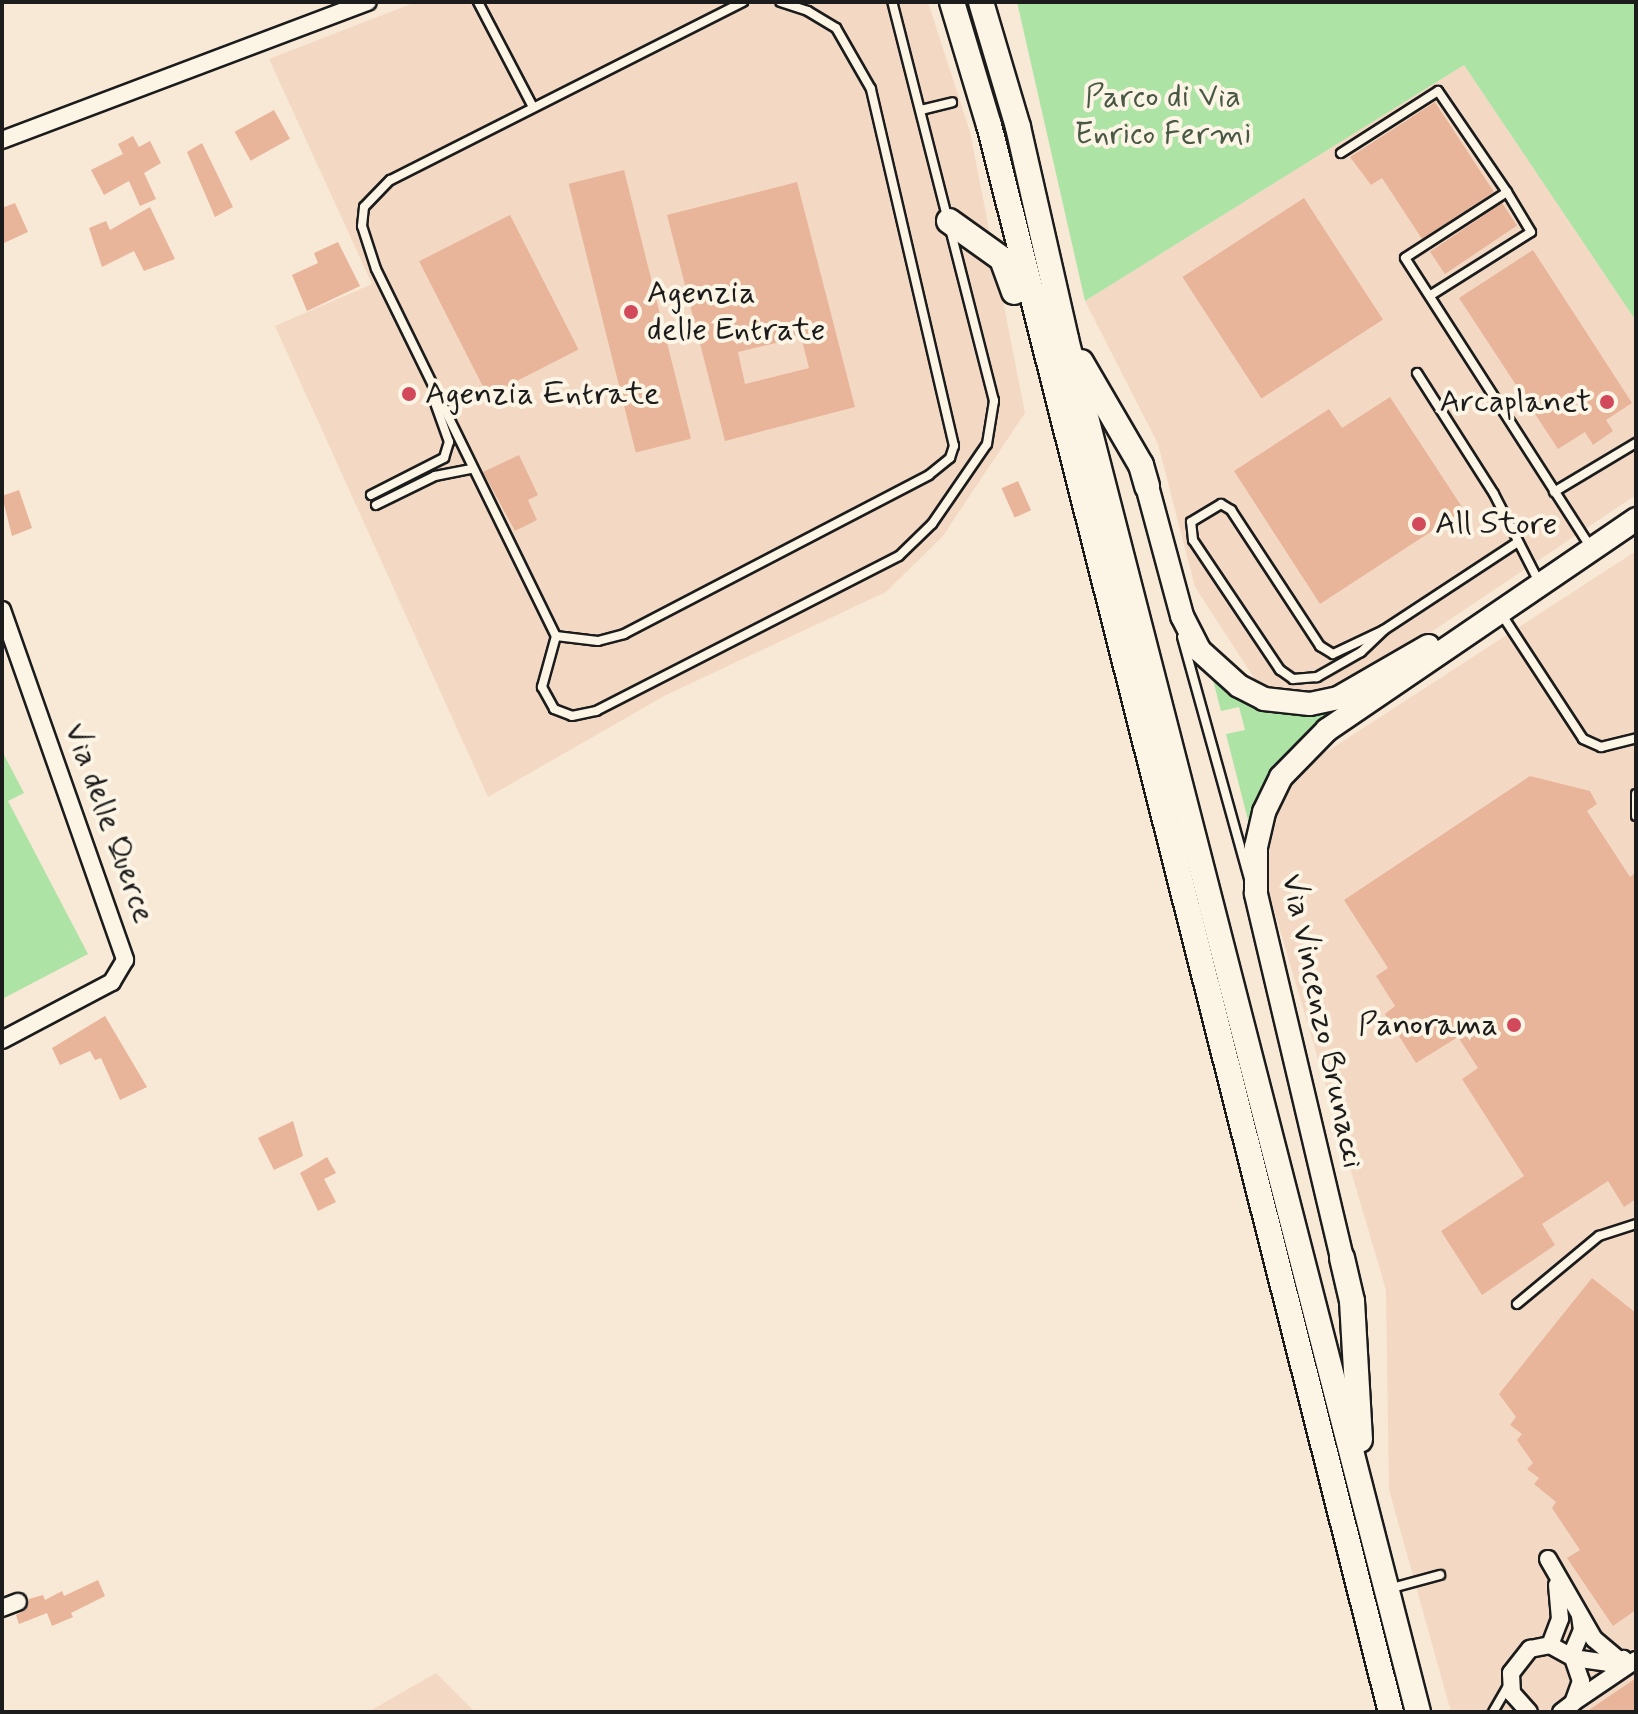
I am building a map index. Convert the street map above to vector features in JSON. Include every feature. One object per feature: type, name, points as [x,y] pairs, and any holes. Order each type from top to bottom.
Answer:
[{"type":"main road","points":[[952,2],[1047,357],[1391,1712]]},
{"type":"main road","points":[[981,2],[1018,127],[1066,339],[1418,1712]]},
{"type":"main road","points":[[949,221],[1007,265],[1027,335],[1047,357]]},
{"type":"main road","points":[[1066,339],[1141,465],[1147,486]]},
{"type":"main road","points":[[1342,1258],[1352,1301],[1363,1495]]},
{"type":"street","points":[[2,140],[368,2]]},
{"type":"street","name":"Via Vincenzo Brunacci","points":[[1147,486],[1176,598],[1199,650],[1219,672],[1264,699],[1310,704],[1338,698],[1498,610]]},
{"type":"street","name":"Via Vincenzo Brunacci","points":[[1342,1258],[1256,893],[1256,847],[1264,812],[1281,777],[1305,750],[1498,610],[1636,519]]},
{"type":"street","name":"Via delle Querce","points":[[2,610],[125,960],[112,982],[2,1040]]},
{"type":"street","points":[[1550,1645],[1561,1602],[1550,1563],[1594,1639],[1630,1658]]},
{"type":"street","points":[[1567,1708],[1581,1681],[1572,1657],[1582,1630],[1580,1615]]},
{"type":"street","points":[[1529,1712],[1517,1702],[1510,1683],[1521,1655],[1550,1645],[1572,1657],[1630,1658]]},
{"type":"street","points":[[1567,1708],[1630,1658]]},
{"type":"lane","points":[[478,2],[533,107]]},
{"type":"lane","points":[[743,2],[390,180],[364,207],[366,246],[471,469],[556,636],[542,687],[554,709],[583,715],[673,673],[914,544],[987,444],[994,401],[892,2]]},
{"type":"lane","points":[[556,636],[598,641],[624,634],[929,475],[950,458],[953,428],[871,89],[846,39],[806,6],[780,2]]},
{"type":"lane","points":[[1341,153],[1438,91],[1507,192],[1531,232],[1431,295]]},
{"type":"lane","points":[[921,110],[952,102]]},
{"type":"lane","points":[[1507,192],[1405,258],[1591,549]]},
{"type":"lane","points":[[1417,373],[1494,494],[1535,586]]},
{"type":"lane","points":[[371,495],[437,464],[448,449],[430,383]]},
{"type":"lane","points":[[1554,492],[1636,443]]},
{"type":"lane","points":[[376,505],[435,476],[471,469]]},
{"type":"lane","points":[[1384,630],[1361,652],[1317,677],[1293,679],[1280,670],[1193,540],[1191,522],[1221,504],[1231,510],[1327,653],[1340,653],[1384,630],[1518,542]]},
{"type":"lane","points":[[1176,598],[1239,847],[1256,893]]},
{"type":"lane","points":[[1498,610],[1583,739],[1601,747],[1636,735]]},
{"type":"lane","points":[[1636,794],[1636,816]]},
{"type":"lane","points":[[1517,1304],[1599,1236],[1636,1224]]},
{"type":"lane","points":[[1387,1589],[1440,1575]]},
{"type":"lane","points":[[1493,1712],[1510,1683]]},
{"type":"shaded area","points":[[416,2],[928,2],[970,132],[1025,413],[943,536],[886,592],[666,695],[488,797],[275,326],[372,284],[269,59]]},
{"type":"shaded area","points":[[1464,65],[1636,321],[1636,495],[1364,677],[1308,694],[1277,693],[1256,681],[1195,587],[1158,444],[1085,301]]},
{"type":"shaded area","points":[[1636,551],[1636,1712],[1451,1712],[1389,1490],[1386,1290],[1265,879],[1276,810],[1308,759],[1331,749]]},
{"type":"shaded area","points":[[436,1673],[475,1712],[368,1712]]},
{"type":"green space","name":"Parco di Via Enrico Fermi","points":[[1017,2],[1636,2],[1636,321],[1464,65],[1085,301]]},
{"type":"green space","points":[[1212,676],[1342,707],[1250,828],[1226,734],[1245,730],[1239,707],[1221,711]]},
{"type":"green space","points":[[2,751],[24,793],[8,801],[88,954],[2,999]]},
{"type":"building","points":[[1435,102],[1494,192],[1422,239],[1382,178],[1371,185],[1350,157]]},
{"type":"building","points":[[274,110],[290,139],[251,161],[235,132]]},
{"type":"building","points":[[133,136],[139,147],[150,141],[161,163],[144,173],[156,199],[140,206],[129,181],[104,195],[91,170],[123,154],[118,144]]},
{"type":"building","points":[[202,143],[233,207],[215,217],[187,152]]},
{"type":"building","name":"Agenzia delle Entrate","points":[[624,170],[691,439],[636,453],[569,184]]},
{"type":"building","points":[[797,182],[855,407],[725,441],[667,215]],"holes":[[[801,337],[809,368],[745,384],[738,352]]]},
{"type":"building","points":[[1304,198],[1383,320],[1261,399],[1182,277]]},
{"type":"building","points":[[15,203],[28,232],[2,244],[2,208]]},
{"type":"building","points":[[1502,203],[1517,225],[1445,274],[1430,252]]},
{"type":"building","points":[[150,207],[175,259],[144,271],[134,251],[102,267],[89,228],[106,221],[110,230]]},
{"type":"building","points":[[510,215],[579,350],[488,396],[419,261]]},
{"type":"building","points":[[338,242],[360,286],[307,311],[292,275],[318,263],[314,253]]},
{"type":"building","points":[[1533,250],[1632,403],[1606,420],[1613,431],[1593,445],[1585,432],[1558,449],[1459,298]]},
{"type":"building","points":[[1390,397],[1464,510],[1320,604],[1234,471],[1329,409],[1342,428]]},
{"type":"building","points":[[519,455],[538,495],[528,500],[537,520],[515,531],[483,472]]},
{"type":"building","points":[[1018,481],[1031,510],[1015,518],[1002,488]]},
{"type":"building","points":[[19,490],[32,528],[12,536],[2,496]]},
{"type":"building","name":"Panorama","points":[[1530,776],[1590,791],[1597,804],[1587,811],[1630,877],[1636,872],[1636,1199],[1624,1207],[1608,1181],[1542,1224],[1555,1245],[1482,1295],[1441,1231],[1524,1176],[1462,1079],[1478,1068],[1458,1037],[1416,1063],[1385,1014],[1395,1006],[1376,976],[1388,968],[1344,900]]},
{"type":"building","points":[[105,1016],[147,1087],[120,1100],[101,1058],[95,1060],[90,1051],[60,1065],[52,1048]]},
{"type":"building","points":[[293,1121],[303,1156],[274,1170],[258,1138]]},
{"type":"building","points":[[327,1157],[336,1173],[324,1179],[336,1202],[318,1211],[300,1173]]},
{"type":"building","points":[[1592,1278],[1636,1313],[1636,1610],[1613,1626],[1567,1558],[1580,1550],[1552,1508],[1556,1502],[1534,1484],[1539,1478],[1527,1469],[1533,1463],[1517,1440],[1522,1434],[1510,1425],[1516,1417],[1499,1394]]},
{"type":"building","points":[[98,1580],[105,1596],[71,1613],[73,1617],[52,1626],[47,1613],[19,1624],[16,1615],[26,1610],[29,1599],[43,1595],[45,1600],[62,1591],[64,1596]]},
{"type":"building","points":[[1636,1678],[1636,1712],[1586,1712]]},
{"type":"place","name":"Agenzia delle Entrate","points":[[631,312]]},
{"type":"place","name":"Agenzia Entrate","points":[[409,394]]},
{"type":"place","name":"Arcaplanet","points":[[1607,402]]},
{"type":"place","name":"All Store","points":[[1419,524]]},
{"type":"place","name":"Panorama","points":[[1514,1025]]}]
